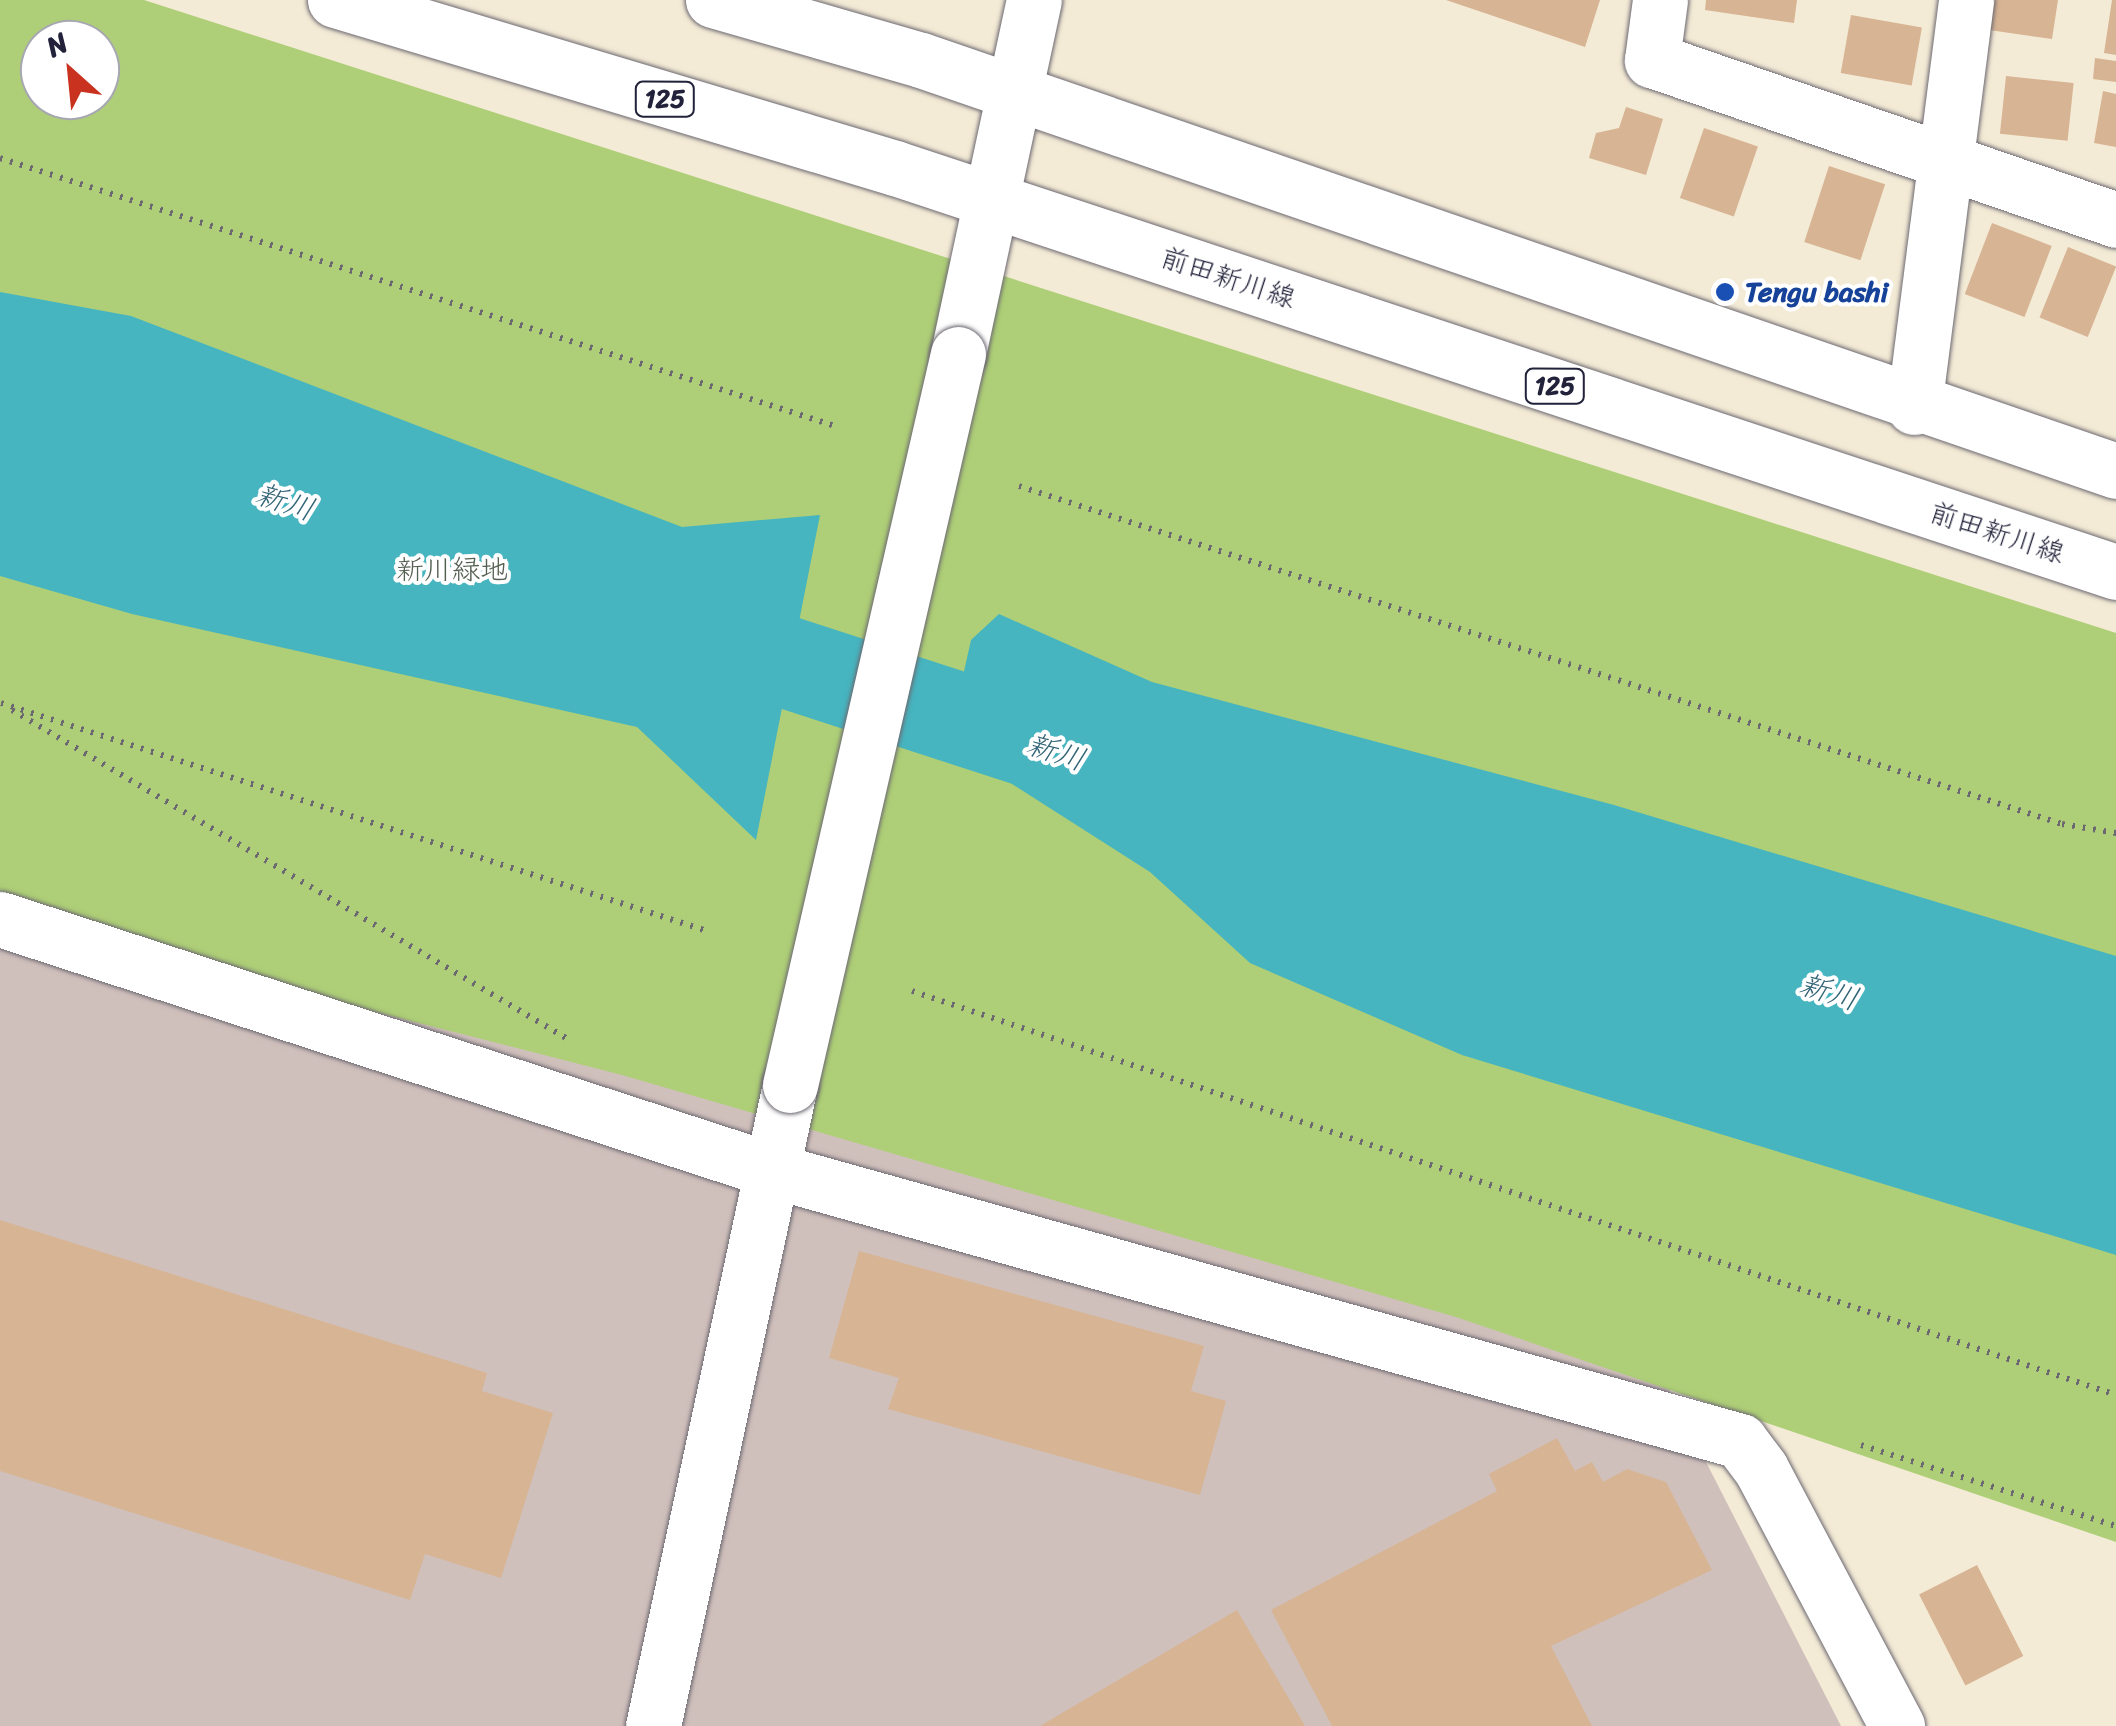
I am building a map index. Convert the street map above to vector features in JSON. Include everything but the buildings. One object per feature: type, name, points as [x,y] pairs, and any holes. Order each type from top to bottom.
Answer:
[{"type":"street","name":"前田新川線","points":[[335,0],[994,200],[2116,572]]},
{"type":"street","points":[[713,0],[1017,93],[1914,407],[2116,471]]},
{"type":"street","points":[[653,1726],[771,1170],[994,200],[1034,0]]},
{"type":"street","points":[[1660,0],[1652,60],[1948,166],[2116,220]]},
{"type":"street","points":[[1914,407],[1948,166],[1966,0]]},
{"type":"street","points":[[0,919],[771,1170],[1740,1440],[1761,1469],[1897,1726]]},
{"type":"path","points":[[0,158],[832,425]]},
{"type":"path","points":[[1019,486],[2062,824],[2116,833]]},
{"type":"path","points":[[0,703],[704,930]]},
{"type":"path","points":[[0,703],[566,1038]]},
{"type":"path","points":[[912,991],[2116,1394]]},
{"type":"path","points":[[1861,1445],[2116,1526]]},
{"type":"shaded area","points":[[0,847],[1660,1372],[1841,1726],[0,1726]]},
{"type":"green space","name":"新川緑地","points":[[0,0],[144,0],[2116,633],[2116,1542],[1456,1317],[622,1075],[0,916]]},
{"type":"water","points":[[0,292],[131,316],[682,527],[820,515],[756,840],[637,727],[132,614],[0,576]]},
{"type":"water","points":[[999,614],[1152,682],[1614,805],[2116,956],[2116,1255],[1462,1055],[1250,963],[1150,872],[948,743],[971,640]]},
{"type":"waterway","name":"新川","points":[[672,625],[1075,756]]},
{"type":"place","name":"Tengu bashi","points":[[1725,292]]}]
